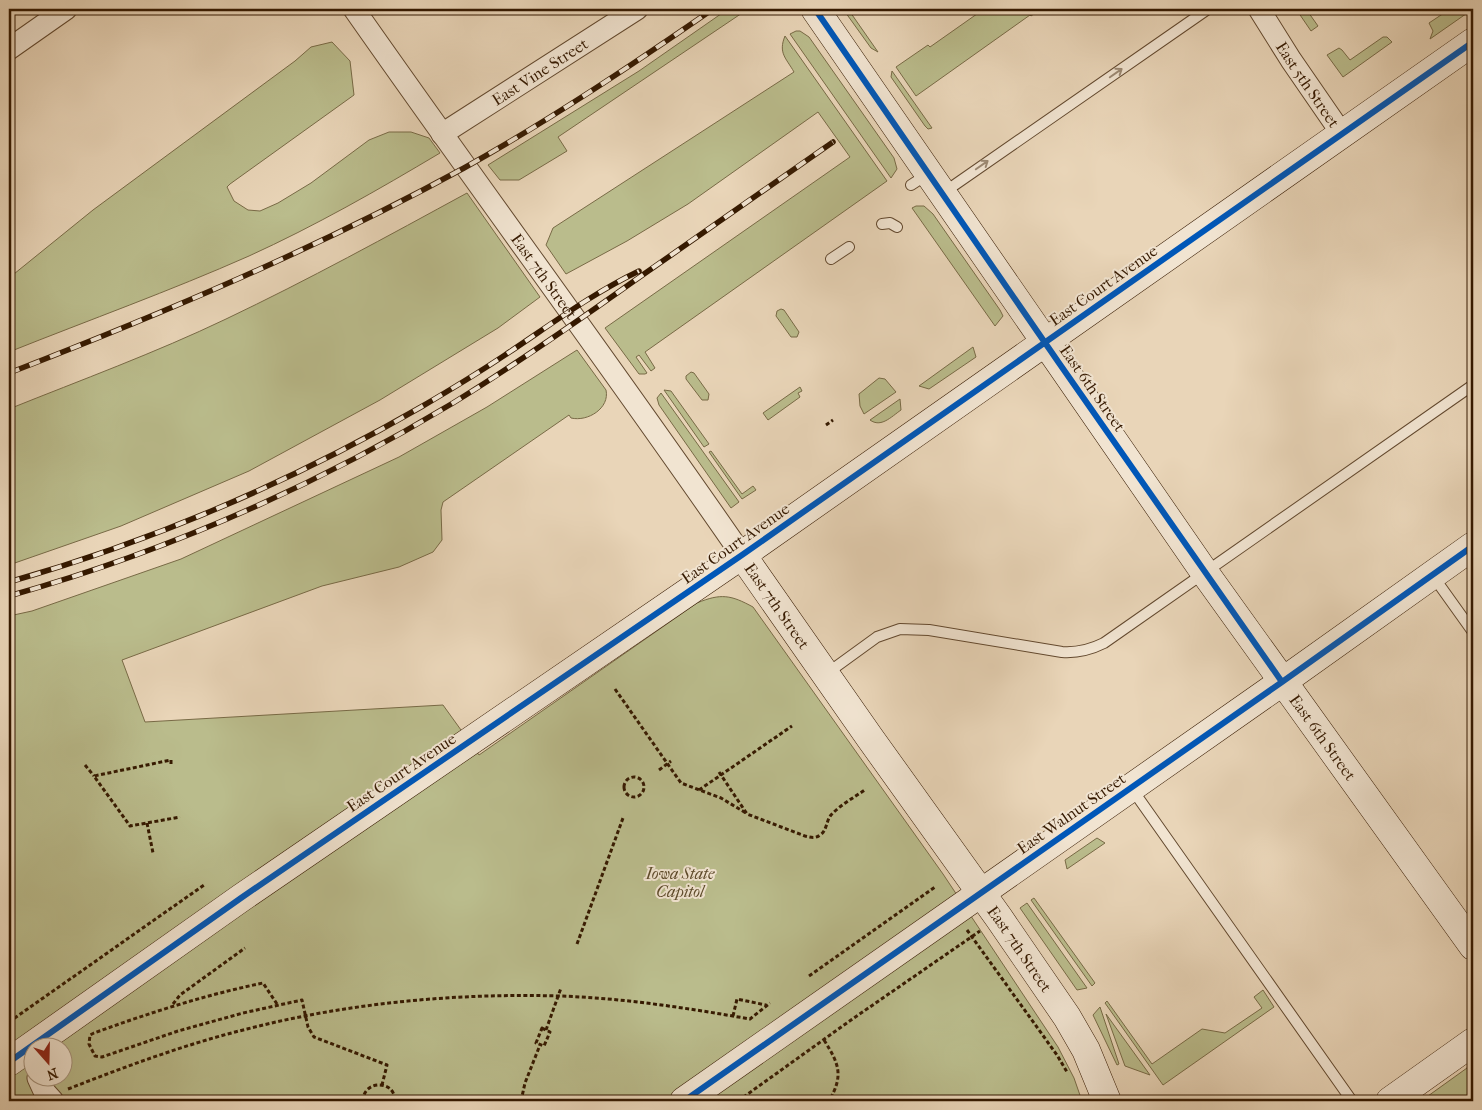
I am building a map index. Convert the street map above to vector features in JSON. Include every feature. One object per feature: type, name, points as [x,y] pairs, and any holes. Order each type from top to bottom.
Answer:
[{"type":"street","points":[[9,49],[66,9]]},
{"type":"street","name":"East 7th Street","points":[[354,9],[505,223],[628,392],[1067,1017],[1086,1050],[1107,1101]]},
{"type":"street","name":"East Vine Street","points":[[442,134],[637,9]]},
{"type":"street","name":"East 6th Street","points":[[815,9],[927,184],[1045,342],[1282,682],[1473,946]]},
{"type":"street","name":"East 5th Street","points":[[1259,9],[1291,60],[1342,134]]},
{"type":"street","name":"East Court Avenue","points":[[51,1038],[249,892],[742,555],[1473,42]]},
{"type":"street","name":"East Walnut Street","points":[[684,1101],[1473,546]]},
{"type":"street","points":[[1390,1101],[1473,1042]]},
{"type":"street","name":"East Court Avenue","points":[[9,1062],[22,1055]]},
{"type":"street","points":[[43,1088],[44,1091],[60,1095]]},
{"type":"lane","points":[[927,184],[1208,9]]},
{"type":"lane","points":[[882,224],[890,223],[897,227]]},
{"type":"lane","points":[[831,259],[849,246]]},
{"type":"lane","points":[[826,674],[877,637],[900,628],[929,630],[1071,653],[1087,650],[1104,643],[1473,385]]},
{"type":"lane","points":[[1433,575],[1473,632]]},
{"type":"lane","points":[[1131,788],[1352,1101]]},
{"type":"path","points":[[826,425],[833,420]]},
{"type":"path","points":[[615,690],[680,783],[720,798],[747,814],[813,838],[823,832],[829,817],[834,812],[866,789]]},
{"type":"path","points":[[698,790],[720,773],[792,726]]},
{"type":"path","points":[[94,776],[171,760],[171,764]]},
{"type":"path","points":[[659,770],[671,761]]},
{"type":"path","points":[[86,765],[130,826],[180,817]]},
{"type":"path","points":[[720,773],[747,814]]},
{"type":"path","points":[[635,777],[643,782],[644,788],[640,794],[631,797],[625,790],[627,781],[635,777]]},
{"type":"path","points":[[577,944],[623,818]]},
{"type":"path","points":[[146,823],[153,853]]},
{"type":"path","points":[[9,1022],[204,885]]},
{"type":"path","points":[[809,976],[935,887]]},
{"type":"path","points":[[967,929],[1057,1055],[1068,1074]]},
{"type":"path","points":[[738,1101],[980,931]]},
{"type":"path","points":[[173,1005],[180,994],[245,948]]},
{"type":"path","points":[[277,1004],[263,982],[173,1005],[94,1033],[89,1040],[92,1053],[95,1056],[102,1057],[178,1031],[277,1004],[302,1000],[308,1027],[314,1037],[387,1065],[382,1085]]},
{"type":"path","points":[[521,1101],[525,1083],[540,1044],[536,1043],[537,1040],[542,1028],[546,1030],[561,988]]},
{"type":"path","points":[[60,1095],[169,1051],[248,1028],[306,1016],[393,1003],[501,996],[559,996],[633,1001],[750,1019],[768,1004],[738,999],[732,1016]]},
{"type":"path","points":[[824,1040],[838,1065],[838,1081],[829,1101]]},
{"type":"path","points":[[363,1101],[363,1097],[369,1088],[382,1085],[392,1090],[395,1101]]},
{"type":"green space","points":[[728,9],[748,9],[558,137],[567,151],[519,180],[500,180],[488,165],[639,71]]},
{"type":"green space","points":[[843,9],[848,9],[878,52],[871,48]]},
{"type":"green space","points":[[984,9],[1041,9],[916,96],[896,67],[928,45],[930,47]]},
{"type":"green space","points":[[1296,9],[1306,9],[1318,26],[1311,31]]},
{"type":"green space","points":[[1450,9],[1473,9],[1430,39],[1433,31],[1429,23]]},
{"type":"green space","points":[[800,31],[809,37],[894,158],[897,169],[891,178],[790,34]]},
{"type":"green space","points":[[785,36],[887,181],[645,352],[655,368],[651,371],[639,355],[636,357],[647,373],[639,374],[605,328],[850,157],[818,112],[688,204],[627,241],[566,274],[546,245],[553,228],[794,72],[786,59],[782,47]]},
{"type":"green space","points":[[1383,37],[1387,37],[1392,42],[1343,77],[1327,55],[1339,48],[1350,60]]},
{"type":"green space","points":[[332,42],[350,61],[354,95],[230,184],[227,187],[234,201],[248,210],[260,211],[278,203],[311,183],[369,140],[389,132],[411,132],[429,138],[440,153],[346,207],[249,256],[9,352],[9,278],[93,210],[295,61],[311,47]]},
{"type":"green space","points":[[892,71],[932,128],[928,129],[925,126],[891,77]]},
{"type":"green space","points":[[467,193],[540,297],[498,328],[380,400],[249,471],[121,526],[9,565],[9,409],[145,355],[226,319]]},
{"type":"green space","points":[[924,206],[933,214],[1000,310],[1003,316],[995,326],[912,208]]},
{"type":"green space","points":[[784,310],[799,332],[797,337],[791,337],[776,316],[777,311]]},
{"type":"green space","points":[[973,347],[976,357],[929,389],[919,386]]},
{"type":"green space","name":"Iowa State Capitol","points":[[577,350],[606,390],[605,403],[591,416],[578,419],[571,418],[569,415],[443,502],[441,510],[442,540],[433,552],[399,567],[322,586],[122,660],[145,722],[443,705],[479,755],[697,603],[719,597],[738,600],[753,607],[943,874],[1058,1047],[1074,1078],[1082,1101],[9,1101],[9,616],[32,611],[181,559],[399,457],[487,407]]},
{"type":"green space","points":[[691,372],[694,373],[709,394],[708,400],[702,400],[686,379],[686,376]]},
{"type":"green space","points":[[879,378],[885,379],[896,392],[864,414],[860,406],[859,394]]},
{"type":"green space","points":[[800,387],[802,391],[798,393],[800,397],[768,420],[763,413]]},
{"type":"green space","points":[[664,390],[671,391],[709,444],[704,447]]},
{"type":"green space","points":[[661,393],[739,502],[731,508],[659,405],[657,398]]},
{"type":"green space","points":[[900,399],[901,410],[890,418],[878,423],[870,420]]},
{"type":"green space","points":[[711,451],[742,494],[753,486],[756,490],[742,499],[709,452]]},
{"type":"green space","points":[[1097,838],[1105,843],[1067,869],[1065,860]]},
{"type":"green space","points":[[1034,898],[1095,983],[1092,986],[1031,900]]},
{"type":"green space","points":[[1027,903],[1087,988],[1077,990],[1020,908]]},
{"type":"green space","points":[[1263,990],[1274,1007],[1163,1085],[1105,1003],[1107,1001],[1152,1064],[1202,1029],[1225,1033],[1262,1008],[1254,997]]},
{"type":"green space","points":[[1100,1007],[1119,1064],[1117,1065],[1093,1015]]},
{"type":"green space","points":[[1106,1014],[1150,1075],[1125,1066]]},
{"type":"green space","points":[[1473,1056],[1473,1101],[1421,1101],[1467,1068]]},
{"type":"railway","points":[[9,373],[125,327],[240,278],[409,197],[496,150],[621,71],[713,9]]},
{"type":"railway","points":[[9,596],[125,559],[237,515],[293,489],[400,434],[476,389],[545,344],[833,142]]},
{"type":"railway","points":[[9,582],[63,566],[168,528],[271,485],[322,460],[443,394],[495,362],[587,300],[639,271]]},
{"type":"cycle path","points":[[815,9],[1282,682]]},
{"type":"cycle path","points":[[9,1062],[241,898],[742,555],[1473,42]]},
{"type":"cycle path","points":[[684,1101],[1473,546]]}]
